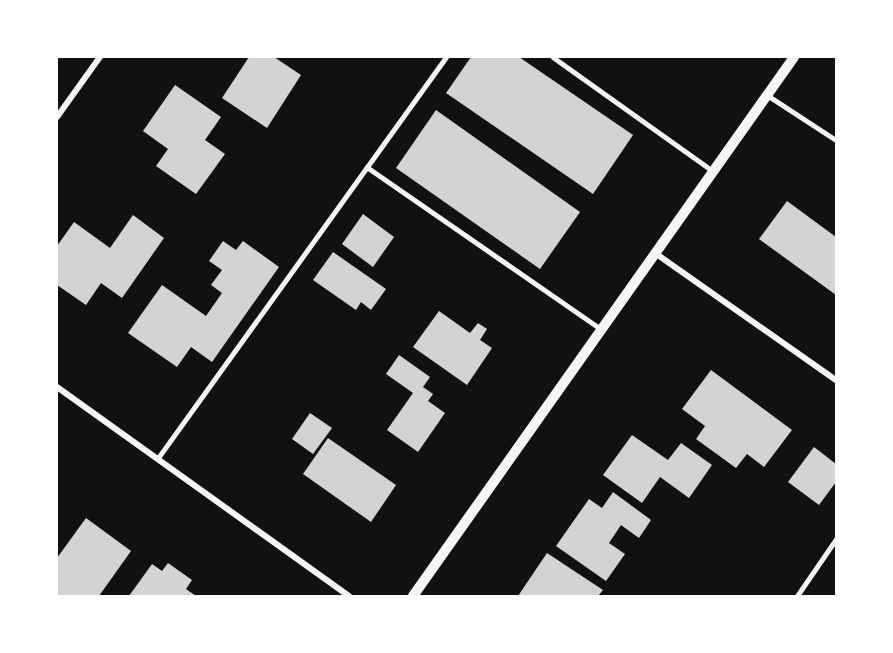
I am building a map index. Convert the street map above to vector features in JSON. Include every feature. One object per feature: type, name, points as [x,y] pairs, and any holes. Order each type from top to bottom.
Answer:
[{"type":"street","points":[[57,117],[100,57]]},
{"type":"street","points":[[413,596],[794,57]]},
{"type":"street","points":[[655,253],[836,380]]},
{"type":"street","points":[[57,387],[349,596]]},
{"type":"lane","points":[[158,458],[446,57]]},
{"type":"lane","points":[[553,57],[713,171]]},
{"type":"lane","points":[[768,94],[836,140]]},
{"type":"lane","points":[[368,167],[601,330]]},
{"type":"lane","points":[[797,596],[836,539]]},
{"type":"building","points":[[249,57],[274,57],[301,75],[267,128],[222,98]]},
{"type":"building","points":[[471,57],[519,57],[633,135],[593,194],[446,93]]},
{"type":"building","points":[[175,85],[221,117],[205,140],[225,154],[196,194],[156,166],[168,149],[143,131]]},
{"type":"building","points":[[436,110],[580,212],[540,269],[396,168]]},
{"type":"building","points":[[787,201],[836,237],[836,295],[759,239]]},
{"type":"building","points":[[363,214],[394,237],[373,267],[342,244]]},
{"type":"building","points":[[133,215],[164,238],[122,298],[101,283],[86,305],[57,285],[57,246],[74,222],[110,248]]},
{"type":"building","points":[[223,241],[236,250],[243,241],[279,267],[212,362],[191,347],[177,367],[128,333],[162,285],[206,316],[222,293],[211,285],[222,270],[209,261]]},
{"type":"building","points":[[333,252],[386,289],[371,310],[361,302],[356,310],[313,280]]},
{"type":"building","points":[[439,311],[470,333],[478,323],[487,329],[480,340],[492,348],[467,385],[413,347]]},
{"type":"building","points":[[399,355],[430,377],[423,387],[433,394],[428,401],[445,413],[418,452],[387,430],[413,393],[386,374]]},
{"type":"building","points":[[711,370],[792,430],[764,467],[747,454],[736,468],[696,439],[705,426],[682,409]]},
{"type":"building","points":[[310,413],[332,428],[313,454],[292,439]]},
{"type":"building","points":[[632,435],[668,460],[681,443],[712,465],[689,498],[660,477],[642,503],[603,475]]},
{"type":"building","points":[[328,438],[396,485],[371,522],[303,474]]},
{"type":"building","points":[[814,447],[836,464],[836,482],[819,505],[788,482]]},
{"type":"building","points":[[613,492],[651,520],[639,538],[621,525],[609,543],[625,554],[606,581],[556,546],[589,499],[602,508]]},
{"type":"building","points":[[86,518],[131,551],[99,596],[57,596],[57,558]]},
{"type":"building","points":[[547,553],[603,590],[598,596],[518,596]]},
{"type":"building","points":[[168,563],[192,580],[186,589],[196,596],[129,596],[152,564],[162,571]]}]
